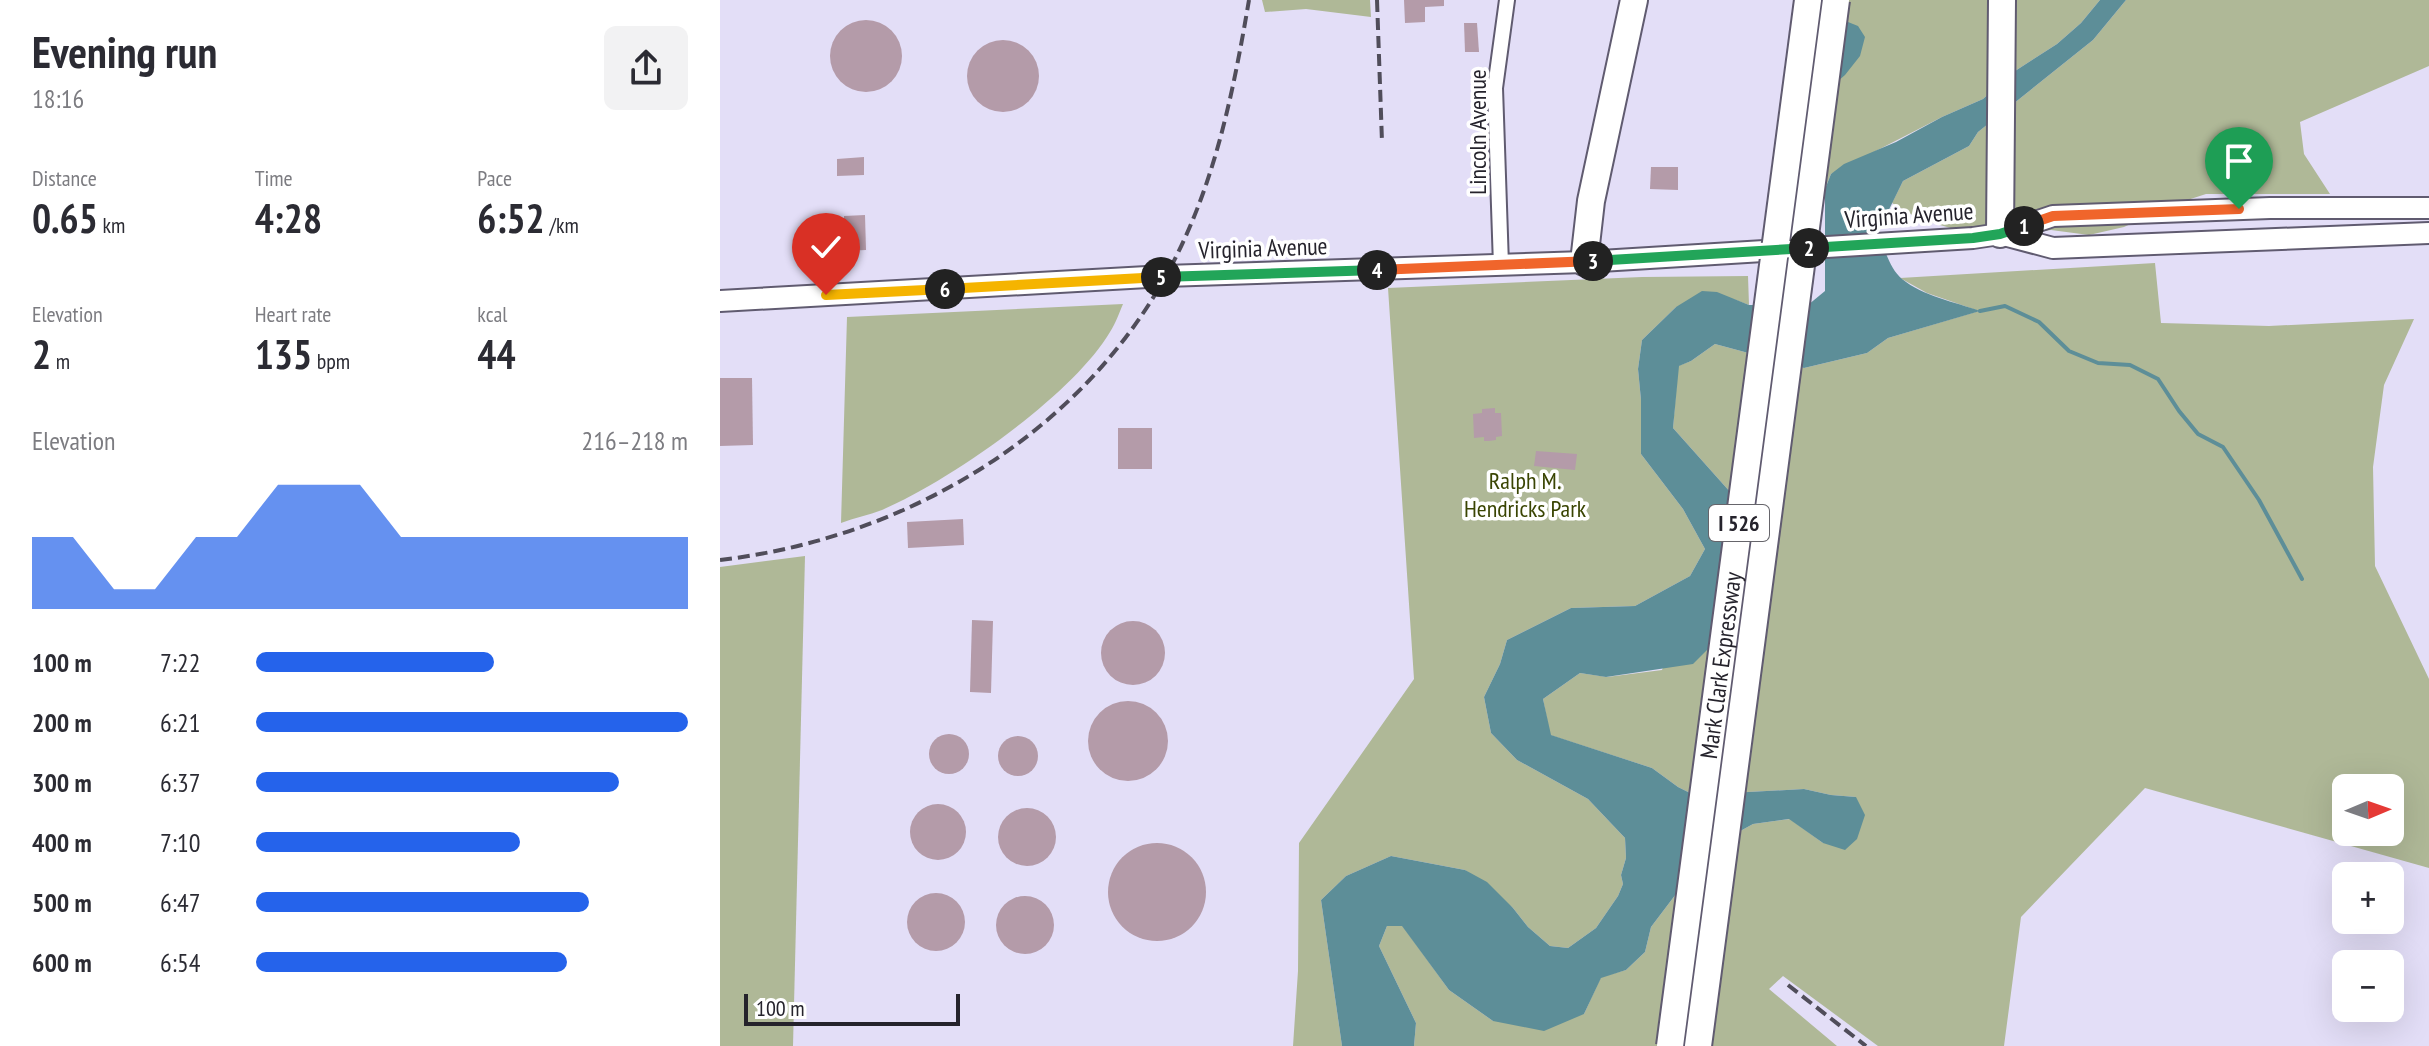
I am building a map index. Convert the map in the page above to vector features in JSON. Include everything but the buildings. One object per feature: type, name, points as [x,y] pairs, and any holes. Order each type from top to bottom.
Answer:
[{"type":"highway","points":[[1584,262],[1591,201],[1634,0]]},
{"type":"highway","name":"Mark Clark Expressway","points":[[1670,1046],[1808,0]]},
{"type":"highway","name":"Mark Clark Expressway","points":[[1698,1046],[1836,0]]},
{"type":"highway","points":[[2000,234],[2002,0]]},
{"type":"main road","name":"Virginia Avenue","points":[[720,301],[1165,276],[1584,262],[1973,238],[2000,234],[2053,216],[2239,209],[2429,208]]},
{"type":"main road","points":[[2239,209],[2240,241]]},
{"type":"main road","name":"Virginia Avenue","points":[[2000,234],[2053,248],[2429,233]]},
{"type":"street","name":"Lincoln Avenue","points":[[1501,265],[1495,88],[1507,0]]},
{"type":"green space","points":[[1262,0],[1370,0],[1371,17],[1306,9],[1265,12]]},
{"type":"green space","points":[[1832,0],[2100,0],[2081,23],[2057,44],[2012,73],[1983,99],[1831,174],[1825,189],[1795,160],[1810,38]]},
{"type":"green space","points":[[2126,0],[2429,0],[2429,66],[2300,122],[2304,154],[2330,194],[2206,194],[2169,206],[2124,227],[2089,235],[2051,230],[1989,239],[1919,219],[1892,203],[1903,181],[1969,146],[1978,132],[2093,40]]},
{"type":"green space","points":[[2155,263],[2161,323],[2269,326],[2414,319],[2384,385],[2373,467],[2375,566],[2429,679],[2429,868],[2351,846],[2404,846],[2404,774],[2332,774],[2332,841],[2145,788],[2021,917],[2004,1046],[1878,1046],[1783,976],[1769,989],[1837,1046],[1414,1046],[1416,1023],[1379,946],[1387,926],[1402,925],[1449,990],[1493,1021],[1584,1014],[1601,977],[1626,970],[1645,952],[1651,927],[1701,867],[1715,845],[1753,824],[1790,819],[1823,843],[1856,797],[1804,789],[1694,795],[1652,768],[1550,735],[1543,699],[1580,673],[1607,677],[1662,670],[1731,493],[1673,428],[1678,366],[1715,344],[1804,368],[1867,353],[1888,338],[1979,311],[1927,293],[1900,278]]},
{"type":"green space","name":"Ralph M. Hendricks Park","points":[[1748,276],[1749,305],[1733,299],[1676,307],[1642,340],[1638,369],[1641,454],[1683,509],[1705,549],[1690,576],[1635,606],[1571,608],[1507,640],[1500,664],[1484,697],[1491,733],[1517,760],[1588,799],[1625,838],[1623,884],[1618,896],[1596,928],[1568,948],[1550,946],[1528,927],[1513,908],[1465,870],[1391,856],[1346,876],[1321,900],[1342,1046],[1293,1046],[1298,971],[1299,843],[1414,679],[1388,288],[1642,277]]},
{"type":"green space","points":[[1123,304],[1112,329],[1092,357],[1040,408],[1008,434],[910,497],[841,523],[847,317]]},
{"type":"green space","points":[[805,556],[793,1046],[720,1046],[720,567]]},
{"type":"shaded area","points":[[2100,0],[2126,0],[2093,40],[1978,132],[1969,146],[1903,181],[1878,232],[1890,263],[1902,279],[1929,294],[1980,311],[1888,338],[1867,353],[1804,368],[1715,344],[1679,366],[1673,428],[1731,493],[1775,508],[1750,600],[1725,632],[1693,664],[1606,677],[1580,673],[1543,699],[1551,735],[1652,768],[1694,795],[1804,789],[1856,797],[1865,815],[1857,839],[1845,850],[1823,843],[1789,819],[1753,824],[1715,845],[1701,867],[1651,927],[1645,952],[1626,970],[1601,978],[1584,1014],[1544,1031],[1493,1021],[1449,990],[1402,926],[1387,926],[1379,946],[1416,1023],[1414,1046],[1342,1046],[1321,900],[1346,876],[1391,856],[1465,870],[1487,882],[1550,946],[1568,948],[1596,928],[1618,896],[1623,884],[1625,838],[1588,799],[1517,760],[1491,733],[1484,697],[1500,664],[1507,640],[1571,608],[1635,606],[1690,576],[1705,549],[1683,509],[1641,454],[1638,369],[1642,340],[1676,307],[1702,291],[1717,292],[1749,305],[1808,305],[1825,291],[1825,189],[1831,174],[1844,164],[1983,99],[2012,73],[2057,44],[2081,23]]},
{"type":"shaded area","points":[[1843,20],[1858,26],[1865,37],[1860,56],[1845,75],[1800,114],[1818,50]]},
{"type":"waterway","points":[[1980,311],[2005,306],[2039,322],[2069,351],[2098,363],[2130,365],[2158,379],[2198,434],[2223,447],[2259,500],[2302,579]]},
{"type":"railway","points":[[720,560],[793,547],[864,526],[931,497],[994,460],[1052,416],[1104,364],[1148,305],[1184,240],[1196,211],[1224,122],[1249,0]]},
{"type":"railway","points":[[1377,0],[1382,142]]},
{"type":"railway","points":[[1788,985],[1866,1046]]},
{"type":"route","points":[[826,295],[1165,276],[1584,262],[1973,238],[2000,234],[2053,216],[2239,209]]}]
